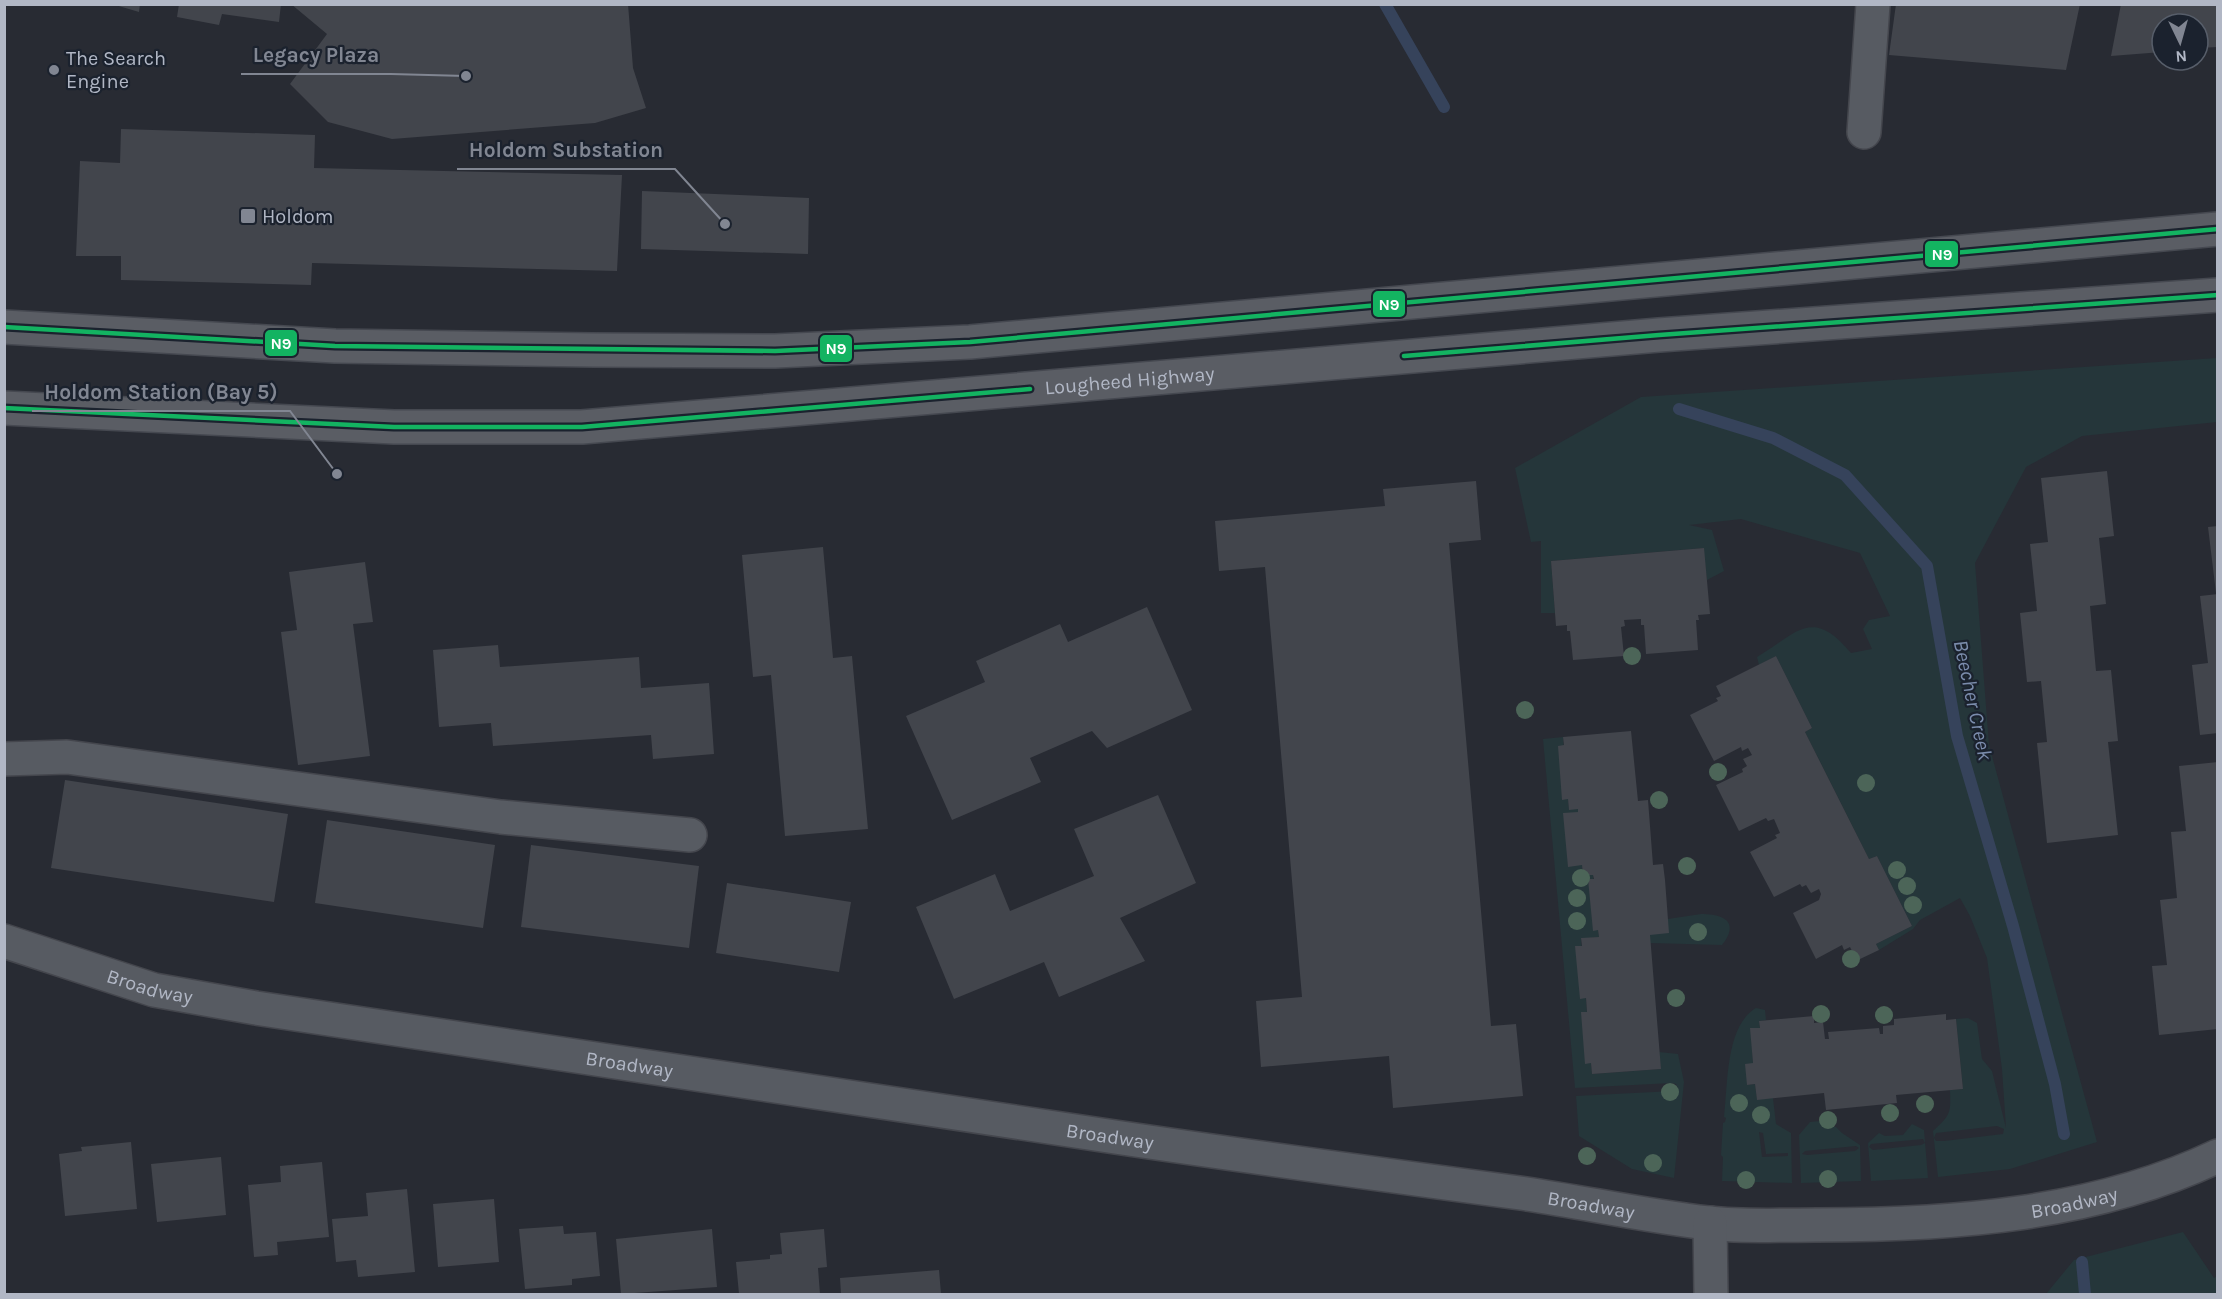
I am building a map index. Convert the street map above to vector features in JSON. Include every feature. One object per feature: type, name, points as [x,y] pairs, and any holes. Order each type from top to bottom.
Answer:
[{"type":"main road","points":[[4,327],[335,346],[775,351],[970,342],[2217,229]]},
{"type":"main road","name":"Lougheed Highway","points":[[4,408],[394,427],[582,427],[1635,337],[2217,296]]},
{"type":"street","points":[[1864,132],[1873,4]]},
{"type":"street","points":[[4,759],[67,757],[501,817],[690,835]]},
{"type":"street","name":"Broadway","points":[[4,941],[154,990],[256,1008],[1250,1157],[1540,1196],[1710,1223],[1852,1225],[1921,1222],[2029,1212],[2123,1191],[2166,1178],[2217,1156]]},
{"type":"street","points":[[1710,1223],[1711,1294]]},
{"type":"shaded area","points":[[2217,358],[2217,422],[2082,436],[2026,467],[1975,563],[1989,745],[2097,1142],[2010,1169],[1938,1177],[1933,1131],[1948,1114],[1950,1090],[1963,1089],[1956,1019],[1968,1018],[1977,1023],[1982,1059],[1992,1071],[2006,1128],[2002,1069],[1987,958],[1960,898],[1920,920],[1913,929],[1879,950],[1876,944],[1912,926],[1877,856],[1869,859],[1805,732],[1812,728],[1776,656],[1759,665],[1757,657],[1794,633],[1804,628],[1815,627],[1825,630],[1851,653],[1872,649],[1863,629],[1869,620],[1890,616],[1860,553],[1741,519],[1689,525],[1712,530],[1724,571],[1707,580],[1703,548],[1551,561],[1555,613],[1541,613],[1541,541],[1531,542],[1515,468],[1641,397]],"holes":[[[1997,1126],[2004,1129],[2003,1134],[1944,1141],[1936,1141],[1934,1138],[1936,1133]]]},
{"type":"shaded area","points":[[1563,737],[1569,809],[1578,809],[1583,875],[1593,875],[1599,937],[1581,939],[1592,1074],[1661,1069],[1659,1052],[1678,1054],[1684,1082],[1674,1178],[1632,1169],[1579,1136],[1576,1096],[1673,1091],[1678,1088],[1672,1083],[1575,1088],[1543,739]]},
{"type":"shaded area","points":[[1701,914],[1717,916],[1727,921],[1730,930],[1722,945],[1650,943],[1650,935],[1668,919]]},
{"type":"shaded area","points":[[1756,1008],[1765,1010],[1766,1020],[1759,1021],[1760,1028],[1751,1028],[1753,1063],[1748,1085],[1755,1084],[1757,1099],[1773,1098],[1776,1124],[1791,1133],[1792,1183],[1722,1181],[1723,1123],[1726,1118],[1724,1117],[1730,1058],[1738,1028]],"holes":[[[1759,1132],[1763,1133],[1766,1154],[1788,1153],[1788,1156],[1762,1157]]]},
{"type":"shaded area","points":[[1820,1121],[1823,1127],[1836,1127],[1860,1145],[1861,1181],[1801,1183],[1799,1135],[1810,1122]],"holes":[[[1856,1146],[1859,1148],[1855,1151],[1802,1154],[1805,1151]]]},
{"type":"shaded area","points":[[1912,1124],[1924,1130],[1928,1178],[1871,1181],[1868,1143],[1879,1133],[1885,1136],[1903,1135]],"holes":[[[1923,1139],[1925,1143],[1873,1150],[1869,1147],[1871,1144]]]},
{"type":"shaded area","points":[[2183,1232],[2214,1278],[2217,1276],[2217,1294],[2046,1294],[2074,1260]]},
{"type":"building","points":[[112,4],[140,4],[139,12]]},
{"type":"building","points":[[179,4],[281,4],[279,22],[222,14],[219,25],[177,17]]},
{"type":"building","points":[[291,4],[628,4],[633,68],[646,108],[595,123],[392,139],[328,122],[290,84],[327,34]]},
{"type":"building","points":[[1896,4],[2080,4],[2066,70],[1889,55]]},
{"type":"building","points":[[2121,4],[2218,4],[2218,47],[2210,47],[2210,12],[2150,12],[2150,53],[2111,56]]},
{"type":"building","points":[[121,129],[315,135],[314,168],[622,175],[617,271],[312,263],[311,285],[121,280],[121,256],[76,256],[80,161],[120,163]]},
{"type":"building","points":[[642,191],[809,198],[808,254],[641,249]]},
{"type":"building","points":[[2107,471],[2114,536],[2099,538],[2106,604],[2090,606],[2096,671],[2111,670],[2118,741],[2108,742],[2118,835],[2047,843],[2037,743],[2047,742],[2041,681],[2027,682],[2020,613],[2037,611],[2030,544],[2048,542],[2041,478]]},
{"type":"building","points":[[1476,481],[1481,540],[1449,543],[1491,1026],[1516,1024],[1523,1096],[1393,1108],[1389,1056],[1261,1067],[1256,1001],[1302,997],[1265,567],[1219,571],[1215,521],[1385,506],[1383,489]]},
{"type":"building","points":[[2218,526],[2218,593],[2216,593],[2208,527]]},
{"type":"building","points":[[823,547],[833,658],[852,656],[868,829],[785,836],[771,675],[753,677],[742,555]]},
{"type":"building","points":[[1704,548],[1710,614],[1698,615],[1699,620],[1696,620],[1698,650],[1646,654],[1644,625],[1641,625],[1641,619],[1624,620],[1625,626],[1621,627],[1624,656],[1573,660],[1570,631],[1567,631],[1567,625],[1556,626],[1551,561]]},
{"type":"building","points":[[365,562],[373,622],[353,624],[370,756],[298,765],[281,632],[297,630],[289,572]]},
{"type":"building","points":[[2218,594],[2218,733],[2200,735],[2192,665],[2208,663],[2200,596]]},
{"type":"building","points":[[1147,607],[1192,710],[1107,748],[1092,731],[1030,758],[1041,782],[952,820],[906,716],[985,682],[976,661],[1060,624],[1068,642]]},
{"type":"building","points":[[498,645],[500,667],[639,657],[641,688],[709,683],[714,754],[653,759],[651,735],[493,746],[491,723],[439,727],[433,650]]},
{"type":"building","points":[[1776,656],[1812,728],[1805,732],[1869,859],[1877,856],[1912,926],[1876,944],[1879,950],[1860,959],[1857,954],[1854,955],[1850,947],[1844,950],[1842,945],[1816,959],[1793,913],[1819,900],[1821,894],[1819,889],[1811,893],[1806,885],[1802,887],[1800,884],[1774,897],[1750,852],[1777,838],[1775,835],[1780,833],[1774,819],[1768,821],[1766,818],[1739,831],[1716,785],[1743,772],[1742,769],[1747,766],[1743,759],[1752,755],[1748,748],[1742,751],[1741,747],[1714,761],[1690,715],[1718,701],[1716,698],[1721,696],[1716,686]]},
{"type":"building","points":[[1631,731],[1638,801],[1648,800],[1653,865],[1663,864],[1665,880],[1669,933],[1650,935],[1661,1069],[1592,1074],[1591,1063],[1585,1064],[1581,1012],[1587,1012],[1586,998],[1580,999],[1575,946],[1582,946],[1581,938],[1599,937],[1598,930],[1593,931],[1588,879],[1594,879],[1593,875],[1583,875],[1582,865],[1568,867],[1563,813],[1578,812],[1578,809],[1569,810],[1568,799],[1562,800],[1558,746],[1564,745],[1563,737]]},
{"type":"building","points":[[2218,762],[2218,1029],[2159,1035],[2152,966],[2167,965],[2160,900],[2177,898],[2171,832],[2186,831],[2179,766]]},
{"type":"building","points":[[65,780],[288,814],[274,902],[51,868]]},
{"type":"building","points":[[1158,795],[1196,883],[1120,918],[1145,961],[1059,997],[1044,962],[954,999],[916,907],[995,874],[1010,911],[1094,876],[1074,829]]},
{"type":"building","points":[[327,820],[495,845],[483,928],[315,903]]},
{"type":"building","points":[[531,845],[699,866],[689,948],[521,927]]},
{"type":"building","points":[[727,883],[851,902],[839,972],[716,953]]},
{"type":"building","points":[[1946,1014],[1946,1020],[1956,1019],[1963,1089],[1896,1095],[1897,1103],[1826,1110],[1824,1093],[1757,1100],[1755,1084],[1747,1085],[1745,1064],[1753,1063],[1750,1028],[1760,1028],[1759,1021],[1814,1016],[1814,1023],[1823,1022],[1825,1039],[1829,1039],[1828,1032],[1879,1028],[1880,1034],[1883,1034],[1883,1026],[1894,1025],[1894,1019]]},
{"type":"building","points":[[131,1142],[137,1209],[65,1216],[59,1154],[82,1151],[81,1147]]},
{"type":"building","points":[[221,1157],[226,1215],[157,1222],[151,1164]]},
{"type":"building","points":[[322,1162],[329,1237],[277,1242],[278,1255],[254,1257],[248,1185],[281,1182],[280,1166]]},
{"type":"building","points":[[407,1189],[415,1272],[358,1277],[356,1260],[336,1262],[332,1219],[368,1216],[366,1193]]},
{"type":"building","points":[[494,1199],[499,1262],[438,1267],[433,1204]]},
{"type":"building","points":[[563,1226],[564,1234],[596,1232],[600,1276],[572,1279],[572,1285],[525,1289],[519,1229]]},
{"type":"building","points":[[712,1229],[717,1287],[621,1294],[616,1239]]},
{"type":"building","points":[[824,1229],[827,1267],[818,1268],[820,1294],[739,1294],[736,1262],[770,1259],[770,1255],[782,1254],[780,1233]]},
{"type":"building","points":[[939,1270],[941,1294],[841,1294],[840,1278]]},
{"type":"waterway","name":"Beecher Creek","points":[[1385,4],[1444,107]]},
{"type":"waterway","name":"Beecher Creek","points":[[1679,409],[1773,438],[1845,475],[1927,566],[1957,736],[2013,926],[2055,1084],[2064,1134]]},
{"type":"waterway","name":"Beecher Creek","points":[[2082,1262],[2085,1294]]},
{"type":"transit line","name":"N9","points":[[4,327],[335,346],[775,351],[970,342],[2218,229]]},
{"type":"transit line","name":"N9","points":[[1404,356],[1659,335],[2218,295]]},
{"type":"transit line","name":"N9","points":[[4,408],[394,427],[582,427],[1030,389]]},
{"type":"place","name":"The Search Engine","points":[[54,70]]},
{"type":"place","name":"Legacy Plaza","points":[[466,76]]},
{"type":"place","name":"Holdom","points":[[248,216]]},
{"type":"place","name":"Holdom Substation","points":[[725,224]]},
{"type":"place","name":"Holdom Station (Bay 5)","points":[[337,474]]}]
